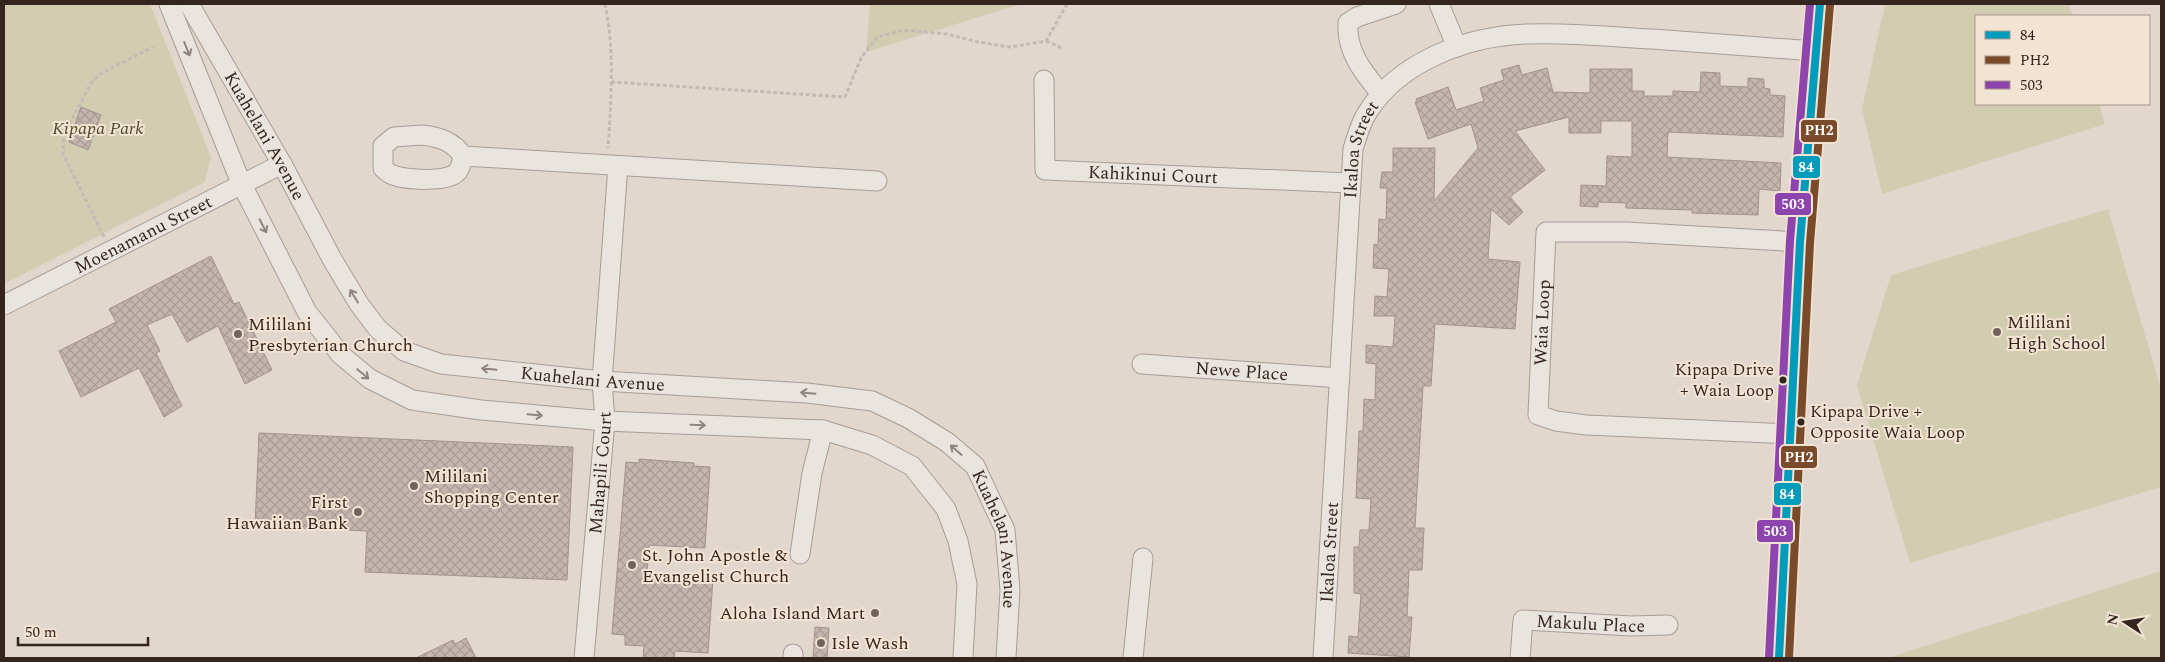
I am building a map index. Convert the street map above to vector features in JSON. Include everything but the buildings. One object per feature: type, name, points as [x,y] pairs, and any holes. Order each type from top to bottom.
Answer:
[{"type":"street","name":"Kuahelani Avenue","points":[[169,4],[241,183],[307,312],[341,355],[370,379],[412,400],[480,410],[605,421],[823,430],[872,445],[912,466],[946,509],[958,540],[966,584],[963,658]]},
{"type":"street","name":"Kuahelani Avenue","points":[[189,4],[282,164],[332,259],[359,304],[378,329],[404,350],[442,364],[602,381],[807,393],[872,401],[908,418],[947,442],[975,466],[1005,530],[1010,590],[1006,658]]},
{"type":"street","points":[[1381,94],[1361,70],[1347,36],[1348,23],[1357,17],[1396,4]]},
{"type":"street","points":[[1439,4],[1456,47]]},
{"type":"street","points":[[1779,658],[1800,242],[1820,4]]},
{"type":"street","name":"Ikaloa Street","points":[[1322,658],[1353,149],[1359,129],[1367,113],[1381,94],[1422,61],[1456,47],[1482,40],[1526,34],[1579,34],[1815,50]]},
{"type":"street","name":"Kahikinui Court","points":[[1044,80],[1045,170],[1350,183]]},
{"type":"street","points":[[463,156],[613,160],[877,181]]},
{"type":"street","name":"Mahapili Court","points":[[584,658],[605,421],[602,381],[613,160]]},
{"type":"street","name":"Moenamanu Street","points":[[4,305],[241,183],[282,164]]},
{"type":"street","name":"Waia Loop","points":[[1789,434],[1586,425],[1556,422],[1538,416],[1546,232],[1626,232],[1800,242]]},
{"type":"street","name":"Newe Place","points":[[1142,364],[1340,378]]},
{"type":"street","points":[[800,554],[812,474],[823,430]]},
{"type":"street","points":[[1133,658],[1143,558]]},
{"type":"street","name":"Makulu Place","points":[[1520,658],[1523,620],[1631,626],[1668,625]]},
{"type":"path","points":[[605,4],[609,23],[613,160]]},
{"type":"path","points":[[1046,41],[1067,4]]},
{"type":"path","points":[[611,82],[845,97],[861,58],[877,37],[904,30],[947,34],[978,42],[1010,47],[1046,41],[1062,48]]},
{"type":"path","points":[[104,238],[63,154],[64,135],[91,83],[100,74],[154,47]]},
{"type":"green space","name":"Kipapa Park","points":[[4,4],[150,4],[211,157],[205,182],[4,284]]},
{"type":"green space","points":[[870,4],[1021,4],[866,52]]},
{"type":"green space","points":[[1885,4],[2069,4],[2073,15],[1975,15],[1975,105],[2099,105],[2105,124],[1882,194],[1862,109]]},
{"type":"green space","points":[[2108,209],[2161,389],[2161,487],[1910,563],[1857,385],[1891,275]]},
{"type":"green space","points":[[2161,571],[2161,658],[1887,658]]},
{"type":"transit line","name":"503","points":[[1769,657],[1790,241],[1810,4]]},
{"type":"transit line","name":"84","points":[[1779,658],[1800,242],[1820,4]]},
{"type":"transit line","name":"PH2","points":[[1789,658],[1810,243],[1830,5]]},
{"type":"place","name":"Mililani High School","points":[[1997,332]]},
{"type":"place","name":"Mililani Presbyterian Church","points":[[238,334]]},
{"type":"place","name":"Kipapa Drive + Waia Loop","points":[[1783,380]]},
{"type":"place","name":"Kipapa Drive + Opposite Waia Loop","points":[[1801,422]]},
{"type":"place","name":"Mililani Shopping Center","points":[[414,486]]},
{"type":"place","name":"First Hawaiian Bank","points":[[358,512]]},
{"type":"place","name":"St. John Apostle & Evangelist Church","points":[[632,565]]},
{"type":"place","name":"Aloha Island Mart","points":[[875,613]]},
{"type":"place","name":"Isle Wash","points":[[821,643]]}]
